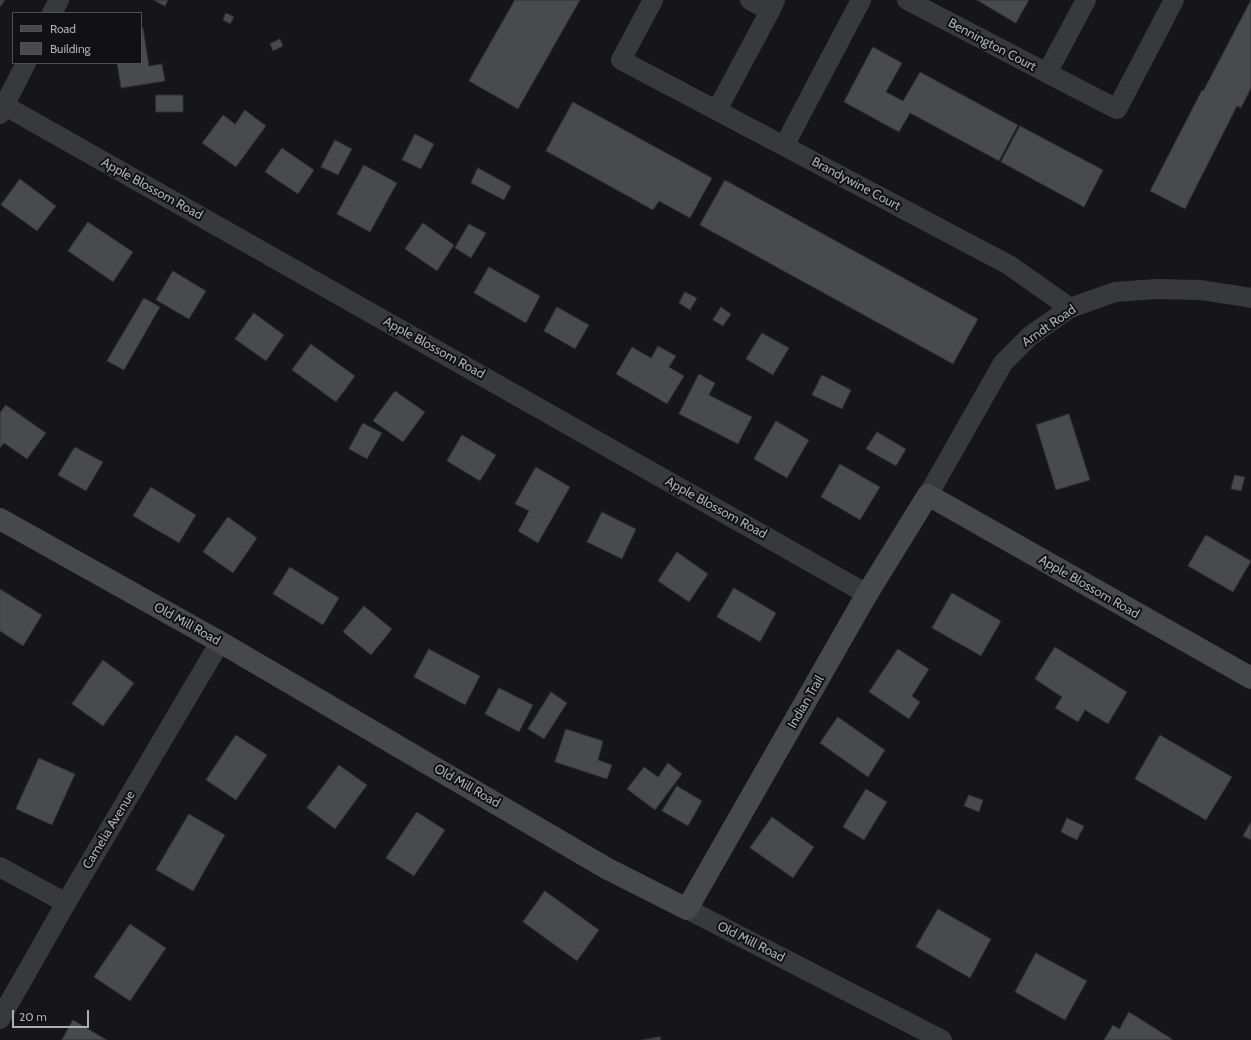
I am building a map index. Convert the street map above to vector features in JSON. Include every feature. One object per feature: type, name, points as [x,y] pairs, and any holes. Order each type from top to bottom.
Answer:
[{"type":"street","points":[[53,12],[59,0]]},
{"type":"street","name":"Brandywine Court","points":[[653,0],[622,60],[1009,265],[1070,308]]},
{"type":"street","points":[[716,110],[773,5],[750,0]]},
{"type":"street","points":[[784,146],[861,0]]},
{"type":"street","name":"Bennington Court","points":[[907,0],[1048,73],[1086,0]]},
{"type":"street","points":[[1048,73],[1117,110],[1174,0]]},
{"type":"street","points":[[2,108],[25,64]]},
{"type":"street","name":"Apple Blossom Road","points":[[2,108],[868,594]]},
{"type":"street","name":"Arndt Road","points":[[928,495],[1003,363],[1030,336],[1070,308],[1115,292],[1156,289],[1201,290],[1251,298]]},
{"type":"street","name":"Apple Blossom Road","points":[[928,495],[1251,678]]},
{"type":"street","name":"Indian Trail","points":[[687,909],[868,594],[928,495]]},
{"type":"street","name":"Old Mill Road","points":[[0,519],[220,642],[606,868],[942,1040]]},
{"type":"street","name":"Camelia Avenue","points":[[0,1019],[66,903],[220,642]]},
{"type":"street","points":[[0,867],[66,903]]},
{"type":"building","points":[[0,0],[5,0],[0,7]]},
{"type":"building","points":[[154,0],[168,0],[165,6]]},
{"type":"building","points":[[515,0],[580,0],[518,109],[469,81]]},
{"type":"building","points":[[977,0],[1029,0],[1016,23]]},
{"type":"building","points":[[1251,0],[1251,88],[1241,108],[1237,106],[1185,209],[1150,191],[1202,90],[1203,91]]},
{"type":"building","points":[[226,13],[234,17],[230,24],[223,20]]},
{"type":"building","points":[[143,28],[149,66],[162,64],[165,81],[121,88],[117,64],[142,64]]},
{"type":"building","points":[[280,39],[283,46],[273,51],[270,44]]},
{"type":"building","points":[[873,47],[902,63],[886,92],[903,101],[920,72],[1018,125],[999,161],[910,113],[899,132],[844,102]]},
{"type":"building","points":[[156,95],[183,95],[183,112],[156,112]]},
{"type":"building","points":[[573,102],[712,178],[690,218],[659,201],[653,210],[546,151]]},
{"type":"building","points":[[245,110],[266,126],[236,167],[202,143],[223,115],[235,124]]},
{"type":"building","points":[[1020,126],[1103,170],[1084,207],[1001,162]]},
{"type":"building","points":[[415,134],[434,144],[421,169],[402,160]]},
{"type":"building","points":[[335,140],[352,149],[338,175],[321,167]]},
{"type":"building","points":[[282,148],[314,170],[298,194],[265,172]]},
{"type":"building","points":[[364,165],[397,183],[370,232],[337,214]]},
{"type":"building","points":[[478,168],[511,186],[504,200],[471,183]]},
{"type":"building","points":[[20,179],[56,206],[37,231],[1,205]]},
{"type":"building","points":[[725,180],[978,319],[953,364],[700,225]]},
{"type":"building","points":[[88,222],[133,252],[113,282],[68,251]]},
{"type":"building","points":[[423,223],[454,245],[437,271],[405,249]]},
{"type":"building","points":[[469,224],[486,233],[471,258],[455,248]]},
{"type":"building","points":[[489,267],[540,296],[526,323],[474,293]]},
{"type":"building","points":[[173,271],[206,291],[189,319],[156,300]]},
{"type":"building","points":[[685,292],[697,298],[690,310],[679,303]]},
{"type":"building","points":[[144,298],[160,307],[124,370],[107,361]]},
{"type":"building","points":[[557,307],[589,325],[575,349],[544,331]]},
{"type":"building","points":[[721,307],[731,314],[723,326],[713,320]]},
{"type":"building","points":[[254,313],[284,335],[266,361],[235,339]]},
{"type":"building","points":[[762,333],[789,348],[773,375],[746,359]]},
{"type":"building","points":[[311,344],[355,376],[336,402],[292,370]]},
{"type":"building","points":[[658,346],[676,356],[669,367],[684,376],[667,404],[616,374],[632,347],[651,358]]},
{"type":"building","points":[[699,374],[715,383],[709,395],[752,417],[738,444],[679,414]]},
{"type":"building","points":[[822,375],[851,390],[842,409],[812,395]]},
{"type":"building","points":[[395,391],[425,412],[403,442],[373,421]]},
{"type":"building","points":[[6,405],[46,433],[27,459],[4,443],[0,448],[0,413]]},
{"type":"building","points":[[1069,414],[1090,480],[1056,490],[1036,425]]},
{"type":"building","points":[[776,421],[809,440],[787,478],[754,459]]},
{"type":"building","points":[[363,423],[382,433],[367,459],[349,449]]},
{"type":"building","points":[[877,432],[906,449],[896,466],[866,449]]},
{"type":"building","points":[[462,435],[496,455],[480,481],[447,461]]},
{"type":"building","points":[[75,447],[103,462],[86,491],[58,475]]},
{"type":"building","points":[[840,464],[880,487],[860,520],[821,497]]},
{"type":"building","points":[[536,467],[570,487],[538,543],[518,531],[529,511],[515,504]]},
{"type":"building","points":[[1235,475],[1245,477],[1241,491],[1231,489]]},
{"type":"building","points":[[151,487],[196,515],[179,543],[133,516]]},
{"type":"building","points":[[602,512],[636,529],[622,559],[587,542]]},
{"type":"building","points":[[228,517],[257,538],[233,573],[203,552]]},
{"type":"building","points":[[1206,535],[1251,561],[1233,592],[1188,566]]},
{"type":"building","points":[[677,552],[708,574],[689,602],[658,581]]},
{"type":"building","points":[[290,567],[339,598],[323,625],[273,594]]},
{"type":"building","points":[[734,588],[776,613],[760,642],[717,617]]},
{"type":"building","points":[[0,589],[42,615],[23,646],[0,631]]},
{"type":"building","points":[[952,593],[1001,621],[981,656],[932,628]]},
{"type":"building","points":[[364,606],[392,629],[371,655],[343,632]]},
{"type":"building","points":[[1055,647],[1127,692],[1108,724],[1085,710],[1078,722],[1055,708],[1062,697],[1035,679]]},
{"type":"building","points":[[429,649],[480,676],[465,705],[414,677]]},
{"type":"building","points":[[898,649],[929,669],[912,696],[920,702],[909,719],[869,692]]},
{"type":"building","points":[[103,660],[134,683],[103,726],[72,704]]},
{"type":"building","points":[[499,688],[533,705],[519,732],[485,714]]},
{"type":"building","points":[[551,692],[567,703],[544,739],[528,729]]},
{"type":"building","points":[[838,717],[885,750],[868,777],[820,743]]},
{"type":"building","points":[[566,729],[603,741],[598,760],[612,765],[607,779],[555,762]]},
{"type":"building","points":[[236,735],[267,755],[236,800],[206,780]]},
{"type":"building","points":[[1160,735],[1232,777],[1206,820],[1135,779]]},
{"type":"building","points":[[39,758],[75,774],[52,825],[16,809]]},
{"type":"building","points":[[668,763],[682,774],[655,810],[627,789],[644,767],[658,777]]},
{"type":"building","points":[[339,765],[367,785],[335,829],[307,808]]},
{"type":"building","points":[[677,786],[702,801],[688,826],[662,811]]},
{"type":"building","points":[[866,789],[887,802],[864,840],[843,827]]},
{"type":"building","points":[[969,795],[983,800],[979,812],[964,806]]},
{"type":"building","points":[[417,812],[445,830],[414,876],[386,858]]},
{"type":"building","points":[[189,814],[225,835],[193,891],[156,870]]},
{"type":"building","points":[[772,817],[814,847],[793,878],[750,848]]},
{"type":"building","points":[[1067,818],[1084,826],[1077,840],[1061,832]]},
{"type":"building","points":[[1251,822],[1251,840],[1243,836]]},
{"type":"building","points":[[545,891],[599,930],[577,961],[523,922]]},
{"type":"building","points":[[938,909],[991,939],[970,978],[916,947]]},
{"type":"building","points":[[130,924],[166,948],[130,1001],[94,977]]},
{"type":"building","points":[[1036,953],[1087,981],[1065,1020],[1015,992]]},
{"type":"building","points":[[1129,1012],[1172,1040],[1104,1040],[1113,1025],[1119,1029]]},
{"type":"building","points":[[73,1020],[107,1040],[62,1040]]},
{"type":"building","points":[[660,1037],[661,1040],[642,1040]]}]
